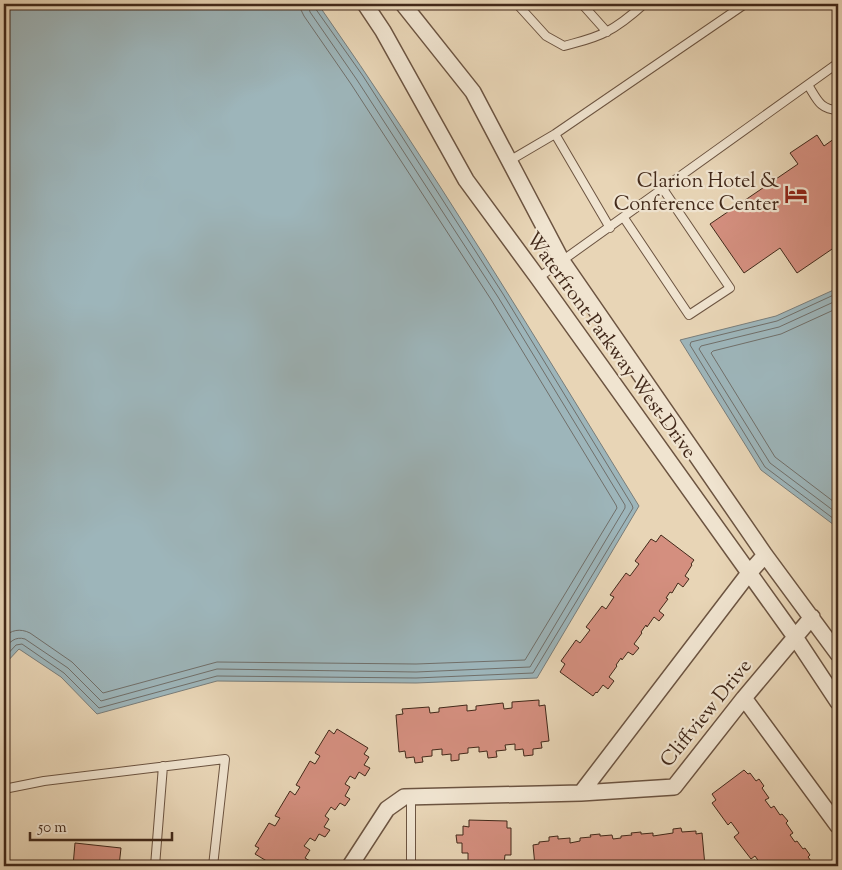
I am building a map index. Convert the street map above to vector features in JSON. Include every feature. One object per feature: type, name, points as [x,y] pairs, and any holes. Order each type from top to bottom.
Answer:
[{"type":"street","name":"Waterfront Parkway West Drive","points":[[365,4],[383,31],[466,180],[795,637],[838,702]]},
{"type":"street","name":"Waterfront Parkway West Drive","points":[[403,4],[473,92],[562,261],[765,555],[838,654]]},
{"type":"street","points":[[581,793],[749,573],[765,555]]},
{"type":"street","name":"Cliffview Drive","points":[[350,866],[386,809],[404,797],[581,793],[674,787],[744,698],[812,618]]},
{"type":"street","points":[[744,698],[838,826]]},
{"type":"lane","points":[[517,4],[546,36],[564,46],[607,32],[644,4]]},
{"type":"lane","points":[[582,4],[607,32]]},
{"type":"lane","points":[[509,161],[555,134],[744,4]]},
{"type":"lane","points":[[538,278],[838,63]]},
{"type":"lane","points":[[808,85],[822,106],[838,110]]},
{"type":"lane","points":[[555,134],[610,228]]},
{"type":"lane","points":[[624,218],[690,314],[730,288],[663,189]]},
{"type":"lane","points":[[4,789],[44,781],[225,759],[213,866]]},
{"type":"lane","points":[[155,866],[163,766]]},
{"type":"lane","points":[[411,797],[411,866]]},
{"type":"water","points":[[4,4],[318,4],[402,127],[522,316],[639,506],[537,678],[416,683],[217,681],[97,714],[61,677],[19,649],[4,665]]},
{"type":"water","points":[[838,288],[838,528],[761,470],[680,340],[776,316]]},
{"type":"building","name":"Clarion Hotel & Conference Center","points":[[817,135],[824,146],[838,136],[838,245],[797,273],[780,248],[744,273],[710,224],[798,164],[790,153]]},
{"type":"building","points":[[661,535],[694,560],[685,576],[689,579],[683,587],[678,583],[672,593],[670,592],[666,598],[668,599],[659,611],[664,615],[659,621],[654,617],[647,627],[646,625],[634,644],[639,648],[633,655],[628,652],[622,660],[621,658],[609,677],[614,681],[608,689],[603,685],[593,696],[560,672],[565,664],[561,661],[576,640],[580,643],[590,630],[586,627],[602,606],[606,609],[614,597],[610,595],[626,573],[630,576],[639,564],[635,561],[651,539],[656,542]]},
{"type":"building","points":[[539,700],[539,706],[545,705],[549,741],[541,742],[542,748],[533,749],[533,755],[524,756],[523,749],[515,750],[515,744],[505,745],[506,750],[496,751],[497,757],[488,758],[487,751],[479,752],[479,747],[468,748],[468,753],[459,754],[459,760],[451,761],[451,754],[442,755],[442,749],[432,750],[432,756],[422,757],[423,762],[415,763],[414,757],[406,758],[405,751],[399,752],[396,715],[403,714],[402,709],[429,707],[430,713],[439,712],[439,708],[467,705],[467,711],[476,710],[476,706],[503,703],[504,709],[512,708],[512,702]]},
{"type":"building","points":[[337,729],[368,748],[364,754],[369,757],[364,765],[370,768],[365,776],[359,772],[355,779],[350,776],[345,784],[350,787],[345,796],[350,799],[345,806],[340,803],[335,810],[331,807],[325,816],[329,819],[324,827],[330,830],[325,837],[319,834],[315,841],[310,838],[304,846],[310,850],[305,858],[310,861],[307,866],[300,864],[299,866],[275,866],[255,854],[259,848],[255,846],[269,823],[275,826],[280,818],[275,816],[290,791],[295,795],[300,787],[296,785],[310,761],[315,764],[320,756],[315,753],[329,730],[334,734]]},
{"type":"building","points":[[744,770],[748,774],[750,773],[756,781],[759,779],[764,786],[762,788],[769,798],[765,800],[771,808],[774,806],[780,815],[782,814],[788,821],[786,823],[793,833],[790,835],[803,849],[805,848],[810,855],[808,857],[815,866],[762,866],[755,856],[751,859],[734,837],[739,833],[731,822],[728,825],[712,803],[716,800],[712,794]]},
{"type":"building","points":[[469,820],[507,821],[507,828],[511,828],[511,855],[505,855],[504,864],[509,864],[509,866],[462,866],[462,863],[468,863],[468,853],[462,853],[462,843],[457,843],[456,835],[463,835],[463,826],[469,827]]},
{"type":"building","points":[[681,828],[682,832],[696,831],[696,834],[702,833],[705,866],[535,866],[533,845],[549,841],[549,837],[558,836],[558,839],[570,838],[570,843],[580,841],[580,838],[591,837],[590,835],[612,835],[613,839],[641,832],[641,834],[653,833],[653,836],[673,833],[673,829]]},
{"type":"building","points":[[75,843],[121,848],[119,866],[73,866]]},
{"type":"place","name":"Clarion Hotel & Conference Center","points":[[796,194]]}]
